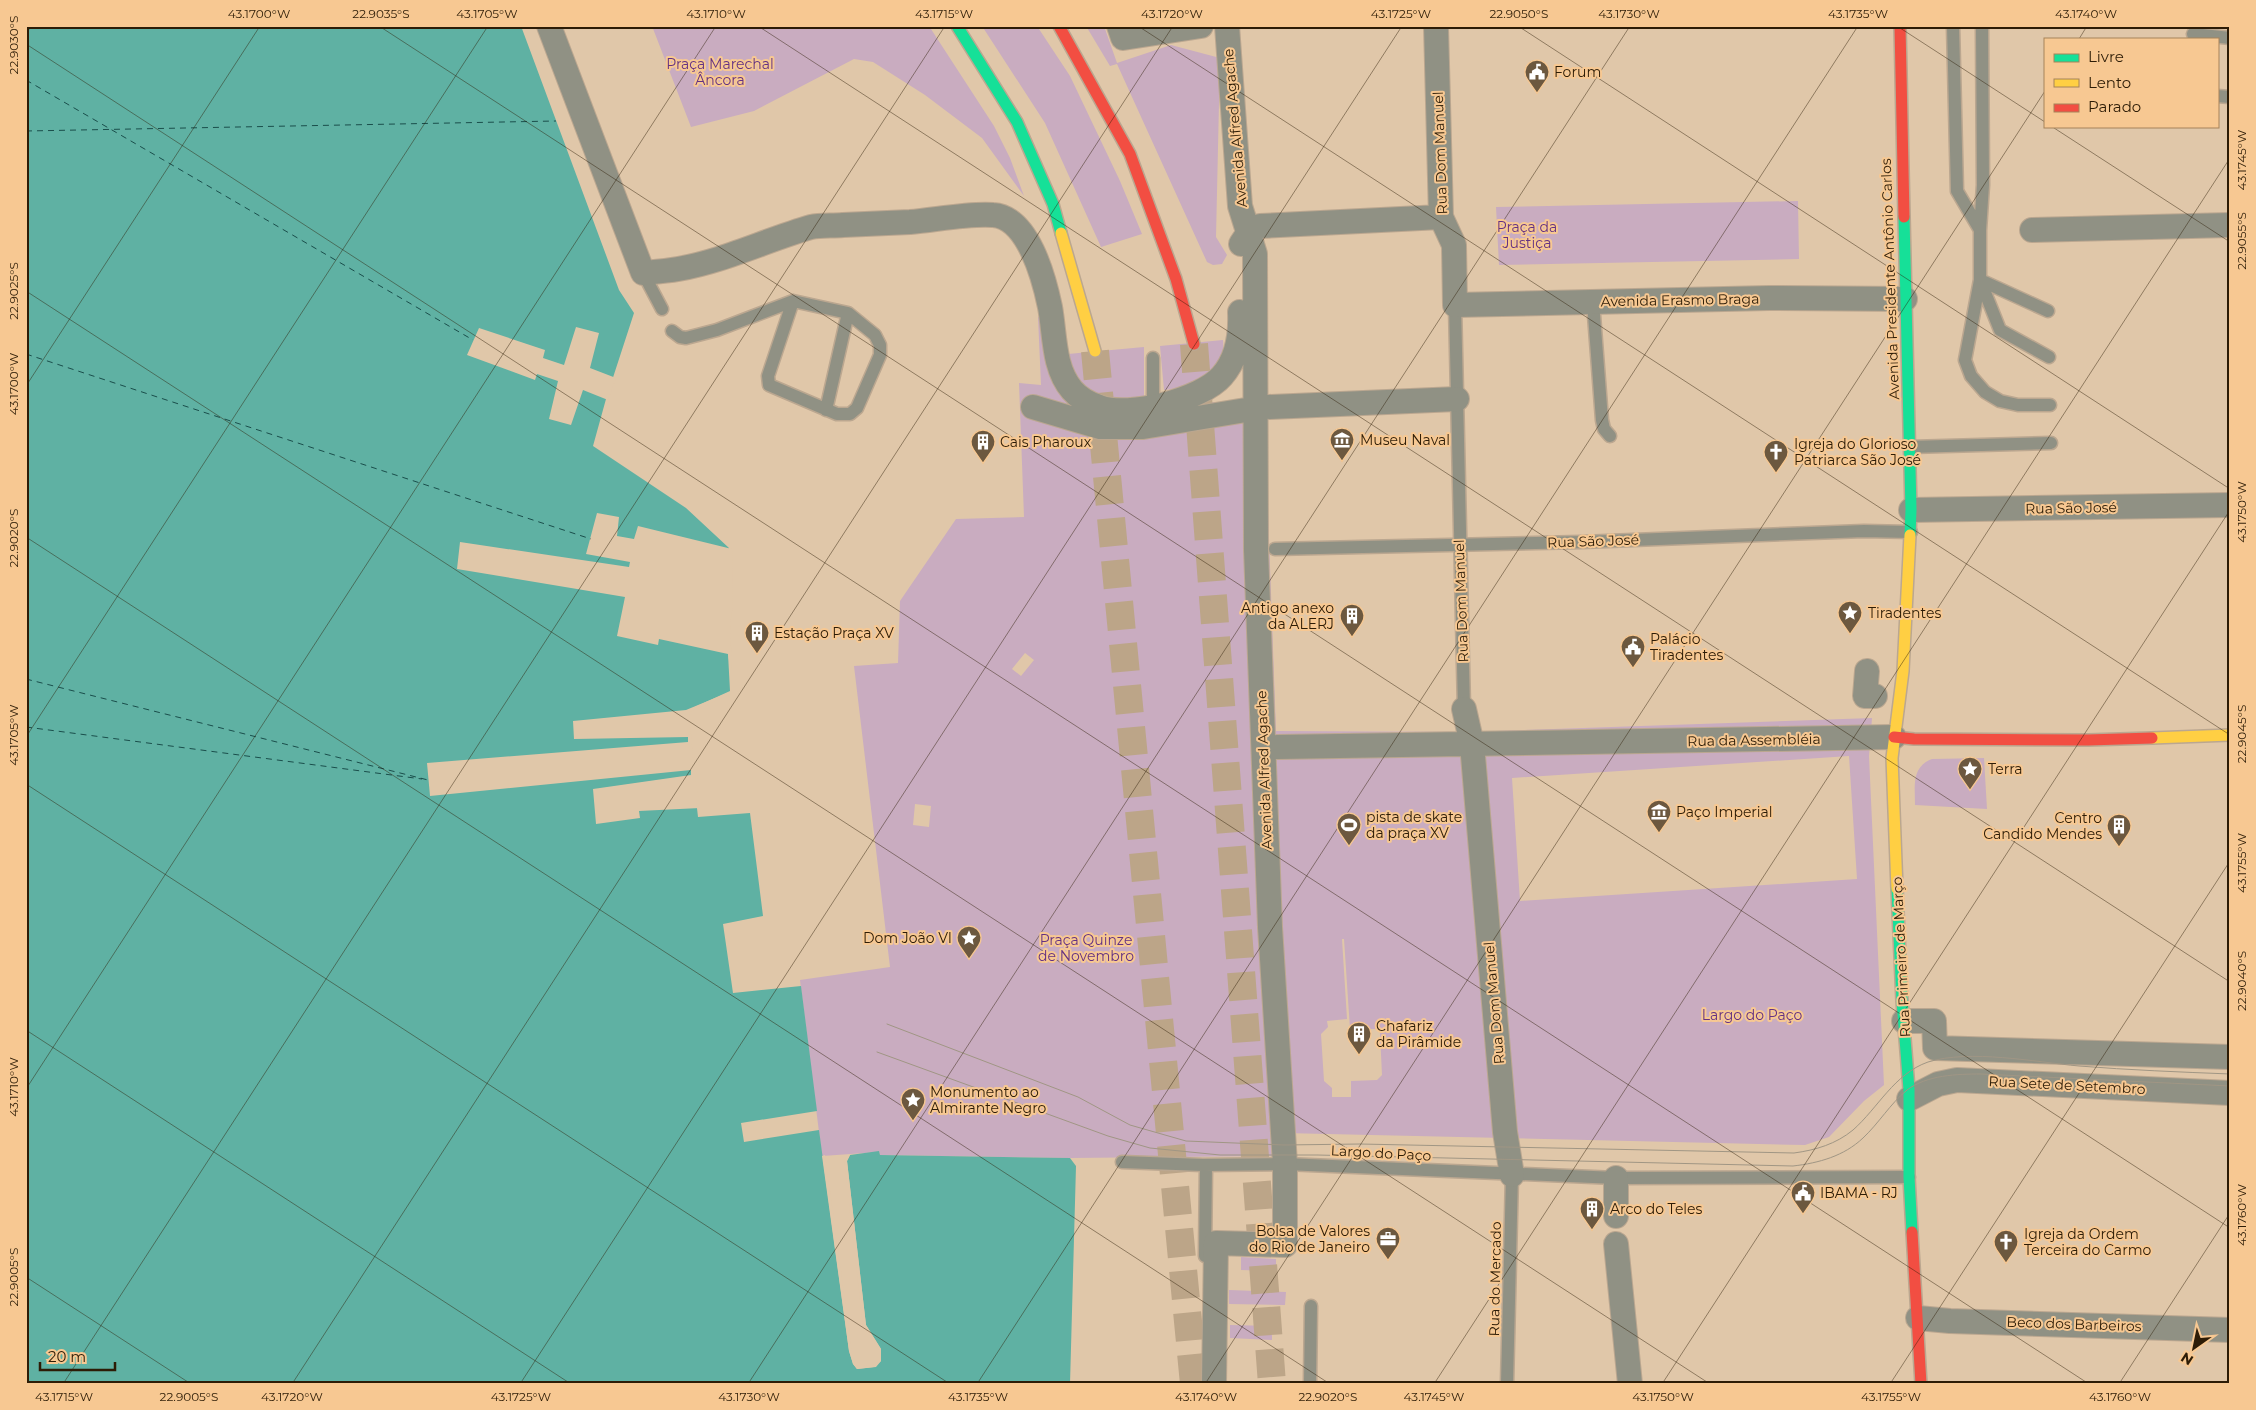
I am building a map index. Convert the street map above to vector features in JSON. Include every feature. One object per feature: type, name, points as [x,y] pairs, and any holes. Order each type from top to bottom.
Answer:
[{"type":"main road","points":[[957,26],[1017,122],[1053,204],[1095,351]]},
{"type":"main road","points":[[1059,26],[1130,154],[1176,279],[1194,344]]},
{"type":"main road","name":"Avenida Presidente Antônio Carlos","points":[[1900,26],[1904,299],[1911,521]]},
{"type":"main road","name":"Rua Primeiro de Março","points":[[1911,521],[1903,671],[1892,758],[1909,1099],[1909,1177],[1921,1384]]},
{"type":"main road","name":"Rua da Assembléia","points":[[1894,737],[1914,739],[2088,740],[2230,735]]},
{"type":"street","points":[[548,26],[643,273],[678,269],[725,257],[813,227],[910,222],[994,214],[1012,221],[1024,234],[1036,261],[1049,305],[1061,373],[1072,390],[1083,400],[1100,408],[1124,410],[1153,406],[1184,397],[1212,385],[1223,375],[1232,361],[1238,344],[1241,244],[1249,232],[1260,226],[1441,217]]},
{"type":"street","points":[[1119,26],[1123,38],[1201,26]]},
{"type":"street","name":"Avenida Alfred Agache","points":[[1214,1384],[1216,1243],[1285,1245],[1285,1164],[1270,927],[1272,747],[1256,540],[1262,407],[1255,254],[1240,206],[1227,26]]},
{"type":"street","name":"Rua Dom Manuel","points":[[1436,26],[1441,217],[1454,245],[1455,305]]},
{"type":"street","points":[[2032,230],[2230,225]]},
{"type":"street","name":"Avenida Erasmo Braga","points":[[1455,305],[1769,298],[1904,299]]},
{"type":"street","points":[[1033,407],[1100,427],[1143,427],[1202,419],[1262,407],[1457,399]]},
{"type":"street","name":"Rua São José","points":[[1911,521],[2230,505]]},
{"type":"street","points":[[1867,671],[1865,696],[1875,696]]},
{"type":"street","name":"Rua Dom Manuel","points":[[1464,709],[1472,744],[1505,1132],[1512,1175]]},
{"type":"street","name":"Rua da Assembléia","points":[[1272,747],[1894,737]]},
{"type":"street","points":[[1904,1021],[1934,1020],[1935,1048],[2230,1058]]},
{"type":"street","name":"Rua Sete de Setembro","points":[[1909,1099],[1938,1084],[1957,1080],[2230,1093]]},
{"type":"street","points":[[1616,1178],[1616,1216]]},
{"type":"street","points":[[1616,1244],[1630,1384]]},
{"type":"street","name":"Beco dos Barbeiros","points":[[1918,1318],[2230,1330]]},
{"type":"lane","points":[[1953,26],[1957,191],[1980,230]]},
{"type":"lane","points":[[1982,26],[1983,185],[1980,230],[1980,280],[1965,360],[1972,376],[1985,392],[2000,401],[2018,405],[2050,404]]},
{"type":"lane","points":[[2193,33],[2230,38]]},
{"type":"lane","points":[[643,273],[662,309]]},
{"type":"lane","points":[[1980,280],[2048,310]]},
{"type":"lane","points":[[1980,280],[2000,330],[2049,357]]},
{"type":"lane","points":[[672,331],[680,337],[686,338],[717,330],[793,302],[848,313],[875,335],[880,345],[880,355],[857,408],[850,414],[836,414],[768,385],[768,376],[793,302]]},
{"type":"lane","points":[[1593,302],[1602,420],[1604,430],[1610,436]]},
{"type":"lane","name":"Rua Dom Manuel","points":[[1455,305],[1464,709]]},
{"type":"lane","points":[[826,410],[848,313]]},
{"type":"lane","points":[[1153,358],[1153,406]]},
{"type":"lane","points":[[1910,446],[2051,443]]},
{"type":"lane","name":"Rua São José","points":[[1276,549],[1459,545],[1854,531],[1911,521]]},
{"type":"lane","name":"Largo do Paço","points":[[1122,1162],[1206,1165],[1285,1164],[1616,1178],[1909,1177]]},
{"type":"lane","points":[[1204,1384],[1206,1165]]},
{"type":"lane","name":"Rua do Mercado","points":[[1507,1384],[1512,1175]]},
{"type":"lane","points":[[1310,1384],[1311,1306]]},
{"type":"green space","name":"Praça Marechal Âncora","points":[[652,26],[929,26],[994,126],[1010,158],[1024,196],[982,138],[925,95],[873,62],[854,59],[754,111],[691,127]]},
{"type":"green space","points":[[982,26],[1037,26],[1070,76],[1120,181],[1142,234],[1101,247],[1045,123]]},
{"type":"green space","points":[[1086,26],[1104,26],[1117,63],[1171,45],[1220,58],[1216,237],[1227,255],[1222,264],[1213,265],[1207,262],[1117,64],[1110,66]]},
{"type":"green space","name":"Praça da Justiça","points":[[1798,201],[1799,259],[1499,265],[1496,207]]},
{"type":"green space","name":"Praça Quinze de Novembro","points":[[1038,317],[1041,318],[1067,395],[1194,403],[1264,400],[1276,731],[1468,732],[1872,718],[1869,756],[1884,1085],[1864,1101],[1829,1137],[1805,1145],[1271,1133],[1272,1156],[1070,1158],[880,1155],[879,1152],[822,1156],[800,980],[890,967],[854,666],[898,663],[900,601],[956,519],[1024,517],[1019,383],[1041,385]],"holes":[[[1025,653],[1034,660],[1021,676],[1012,669]],[[1849,756],[1857,879],[1520,901],[1512,778]],[[915,804],[931,806],[929,827],[913,825]],[[1342,939],[1344,939],[1350,1029],[1376,1029],[1380,1033],[1382,1075],[1377,1080],[1351,1081],[1351,1097],[1332,1097],[1332,1088],[1324,1081],[1321,1034],[1328,1027],[1327,1021],[1347,1019]]]},
{"type":"green space","points":[[1223,340],[1223,351],[1219,361],[1205,376],[1185,385],[1164,390],[1160,346]]},
{"type":"green space","points":[[1144,347],[1144,397],[1127,401],[1096,395],[1083,386],[1070,370],[1068,354]]},
{"type":"green space","points":[[1984,758],[1987,809],[1915,805],[1917,772],[1925,762],[1932,759]]},
{"type":"green space","points":[[1241,1257],[1276,1259],[1276,1271],[1241,1270]]},
{"type":"green space","points":[[1229,1290],[1286,1292],[1285,1305],[1229,1304]]},
{"type":"green space","points":[[1230,1325],[1272,1326],[1272,1340],[1230,1338]]},
{"type":"water","points":[[26,26],[521,26],[619,290],[634,313],[593,446],[686,508],[729,548],[728,654],[730,691],[686,711],[698,817],[750,813],[763,916],[723,924],[733,993],[801,986],[817,1111],[741,1123],[744,1142],[819,1130],[849,1351],[853,1364],[857,1369],[876,1367],[881,1361],[881,1349],[866,1325],[847,1161],[850,1155],[879,1151],[880,1155],[1070,1158],[1076,1166],[1070,1384],[26,1384]]},
{"type":"pier","points":[[576,327],[599,333],[590,368],[616,378],[608,400],[583,390],[571,425],[549,419],[558,381],[537,374],[535,380],[467,355],[479,328],[545,350],[543,358],[564,365]]},
{"type":"pier","points":[[597,513],[619,517],[617,536],[634,539],[638,526],[732,549],[733,605],[730,625],[732,669],[728,654],[659,639],[658,645],[617,636],[625,597],[457,569],[460,542],[629,567],[630,562],[586,554]]},
{"type":"pier","points":[[732,691],[731,694],[689,712],[694,770],[700,808],[639,811],[640,818],[596,824],[593,789],[691,775],[691,770],[430,796],[427,763],[688,742],[688,737],[574,739],[573,721],[686,710]]},
{"type":"pier","points":[[825,1155],[852,1351],[855,1363],[858,1366],[875,1365],[879,1360],[879,1350],[863,1326],[844,1161],[847,1155],[850,1155],[847,1161],[866,1325],[881,1349],[881,1361],[874,1367],[857,1369],[853,1364],[849,1351],[822,1156]]},
{"type":"ferry route","points":[[26,80],[473,340]]},
{"type":"ferry route","points":[[26,131],[556,121]]},
{"type":"ferry route","points":[[26,354],[591,539]]},
{"type":"ferry route","points":[[26,679],[428,780]]},
{"type":"ferry route","points":[[26,727],[422,779]]},
{"type":"tunnel","points":[[1194,344],[1272,1384]]},
{"type":"tunnel","points":[[1095,351],[1194,1384]]},
{"type":"tram line","points":[[887,1024],[1078,1097],[1130,1125],[1186,1141],[1284,1145],[1360,1144],[1794,1153],[1825,1146],[1840,1139],[1853,1130],[1905,1075],[1916,1067],[1945,1058],[1983,1056],[2079,1066],[2230,1074]]},
{"type":"tram line","points":[[877,1052],[1108,1136],[1150,1148],[1220,1155],[1317,1155],[1793,1166],[1822,1161],[1848,1150],[1869,1132],[1895,1101],[1907,1090],[1924,1081],[1942,1076],[1981,1074],[2230,1086]]},
{"type":"traffic: fast","points":[[957,26],[1017,122],[1053,204],[1061,233]]},
{"type":"traffic: fast","points":[[1904,217],[1910,535]]},
{"type":"traffic: fast","points":[[1897,889],[1902,1001],[1909,1089],[1909,1177],[1912,1232]]},
{"type":"traffic: slow","points":[[1061,233],[1095,351]]},
{"type":"traffic: slow","points":[[1897,889],[1892,758],[1903,671],[1910,535]]},
{"type":"traffic: slow","points":[[2152,738],[2230,735]]},
{"type":"traffic: jam","points":[[1059,26],[1130,154],[1176,279],[1194,344]]},
{"type":"traffic: jam","points":[[1900,26],[1904,217]]},
{"type":"traffic: jam","points":[[1894,737],[1914,739],[2088,740],[2152,738]]},
{"type":"traffic: jam","points":[[1912,1232],[1921,1384]]},
{"type":"place","name":"Forum","points":[[1537,93]]},
{"type":"place","name":"Museu Naval","points":[[1342,461]]},
{"type":"place","name":"Cais Pharoux","points":[[983,463]]},
{"type":"place","name":"Igreja do Glorioso Patriarca São José","points":[[1776,473]]},
{"type":"place","name":"Tiradentes","points":[[1850,634]]},
{"type":"place","name":"Antigo anexo da ALERJ","points":[[1352,637]]},
{"type":"place","name":"Estação Praça XV","points":[[757,654]]},
{"type":"place","name":"Palácio Tiradentes","points":[[1633,668]]},
{"type":"place","name":"Terra","points":[[1970,790]]},
{"type":"place","name":"Paço Imperial","points":[[1659,833]]},
{"type":"place","name":"pista de skate da praça XV","points":[[1349,846]]},
{"type":"place","name":"Centro Candido Mendes","points":[[2119,847]]},
{"type":"place","name":"Dom João VI","points":[[969,959]]},
{"type":"place","name":"Chafariz da Pirâmide","points":[[1359,1055]]},
{"type":"place","name":"Monumento ao Almirante Negro","points":[[913,1121]]},
{"type":"place","name":"IBAMA - RJ","points":[[1803,1214]]},
{"type":"place","name":"Arco do Teles","points":[[1592,1230]]},
{"type":"place","name":"Bolsa de Valores do Rio de Janeiro","points":[[1388,1260]]},
{"type":"place","name":"Igreja da Ordem Terceira do Carmo","points":[[2006,1263]]}]
